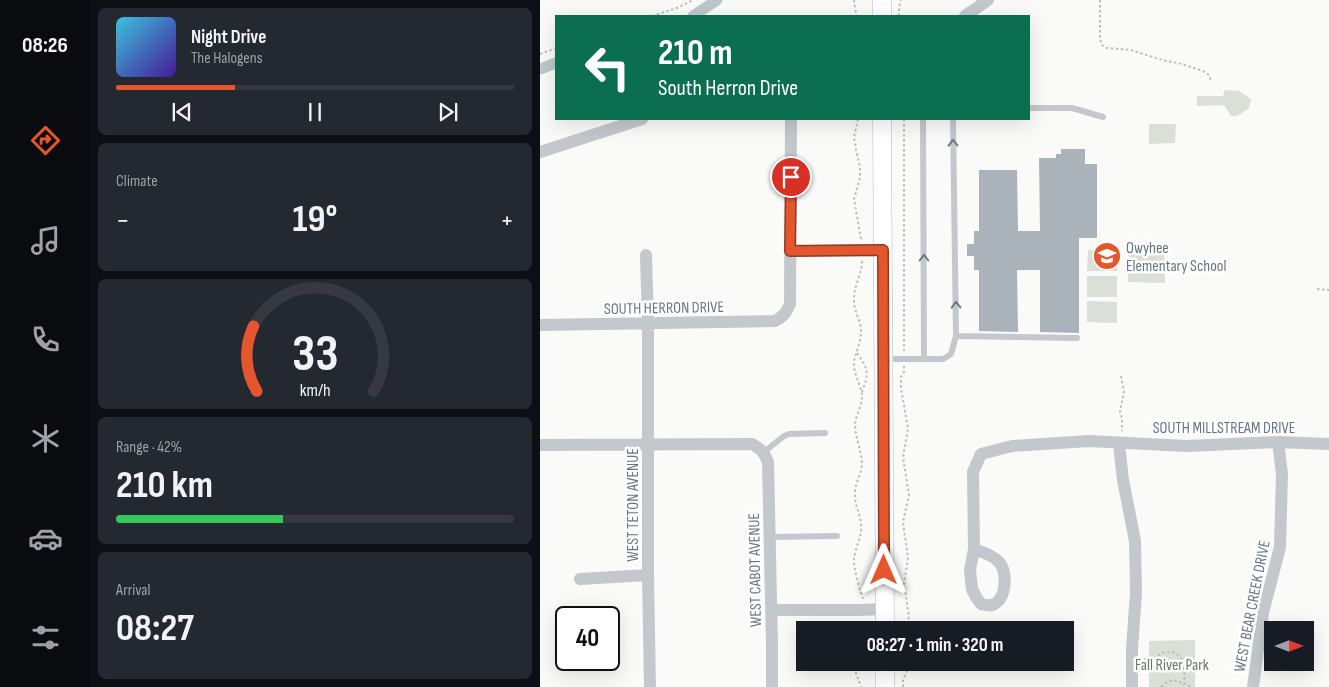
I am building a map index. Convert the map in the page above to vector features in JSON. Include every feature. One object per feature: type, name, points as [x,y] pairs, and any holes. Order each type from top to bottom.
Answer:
[{"type":"street","points":[[882,0],[882,15]]},
{"type":"street","points":[[966,15],[983,1]]},
{"type":"street","points":[[540,152],[639,120]]},
{"type":"street","points":[[791,120],[790,251],[883,250]]},
{"type":"street","points":[[882,120],[885,621]]},
{"type":"street","name":"SOUTH HERRON DRIVE","points":[[540,325],[775,321],[786,313],[790,304],[790,251]]},
{"type":"street","name":"WEST TETON AVENUE","points":[[646,255],[650,687]]},
{"type":"street","name":"SOUTH MILLSTREAM DRIVE","points":[[974,549],[973,472],[981,454],[1012,446],[1089,441],[1186,446],[1278,442],[1329,444]]},
{"type":"street","name":"WEST BEAR CREEK DRIVE","points":[[1252,687],[1263,613],[1280,548],[1282,474],[1278,442]]},
{"type":"street","points":[[1119,443],[1123,480],[1135,541],[1136,593],[1132,687]]},
{"type":"street","points":[[540,445],[752,444],[764,452]]},
{"type":"street","name":"WEST CABOT AVENUE","points":[[764,452],[768,462],[772,687]]},
{"type":"street","points":[[580,579],[648,575]]},
{"type":"street","points":[[771,610],[884,609]]},
{"type":"street","points":[[885,671],[885,687]]},
{"type":"lane","points":[[1030,108],[1072,108],[1102,118]]},
{"type":"lane","points":[[923,120],[924,359]]},
{"type":"lane","points":[[884,359],[943,359],[951,354],[956,336],[953,120]]},
{"type":"lane","points":[[956,336],[1076,338]]},
{"type":"lane","points":[[764,452],[789,434],[825,433]]},
{"type":"lane","points":[[769,537],[836,536]]},
{"type":"path","points":[[655,15],[685,5],[693,0]]},
{"type":"path","points":[[854,0],[857,15]]},
{"type":"path","points":[[899,15],[898,8],[901,0]]},
{"type":"path","points":[[1100,0],[1100,39],[1107,48],[1131,50],[1182,64],[1203,71],[1211,81]]},
{"type":"path","points":[[540,54],[555,48]]},
{"type":"path","points":[[858,120],[854,137],[860,167],[860,178],[854,199],[854,207],[861,239],[862,266],[854,290],[854,309],[861,330],[854,362],[855,374],[862,395]]},
{"type":"path","points":[[904,120],[904,372],[901,377],[901,388],[908,429],[903,457],[909,495],[903,522],[908,558],[904,584],[910,616],[909,621]]},
{"type":"path","points":[[1316,289],[1329,290]]},
{"type":"path","points":[[857,352],[867,366],[866,380],[855,424],[856,436],[862,457],[862,468],[855,488],[855,503],[861,524],[861,535],[854,559],[864,600],[863,621]]},
{"type":"path","points":[[1119,443],[1122,419],[1120,406],[1124,392],[1121,376]]},
{"type":"path","points":[[1132,659],[1151,660],[1166,652],[1174,653],[1181,658],[1184,667],[1184,685]]},
{"type":"path","points":[[856,671],[861,687]]},
{"type":"path","points":[[903,687],[903,680],[907,671]]},
{"type":"path","points":[[1161,687],[1170,680],[1193,687]]},
{"type":"green space","points":[[1225,90],[1239,91],[1251,99],[1249,108],[1237,116],[1231,116],[1224,105],[1197,106],[1197,96],[1223,96]]},
{"type":"green space","points":[[1149,124],[1176,124],[1175,143],[1149,144]]},
{"type":"green space","points":[[1129,248],[1164,248],[1165,283],[1128,282]]},
{"type":"green space","points":[[1088,250],[1117,251],[1117,271],[1087,271]]},
{"type":"green space","points":[[1087,276],[1117,276],[1117,297],[1087,297]]},
{"type":"green space","points":[[1087,301],[1117,302],[1117,323],[1087,322]]},
{"type":"green space","name":"Fall River Park","points":[[1195,640],[1195,687],[1149,687],[1149,641]]},
{"type":"building","points":[[1061,149],[1085,149],[1085,164],[1097,164],[1097,238],[1079,238],[1079,333],[1040,332],[1040,270],[1017,270],[1018,332],[979,331],[979,270],[974,270],[974,256],[967,256],[967,244],[974,244],[974,231],[979,231],[979,170],[1017,170],[1018,231],[1040,231],[1039,158],[1056,158],[1056,154],[1061,154]]},
{"type":"waterway","points":[[694,15],[717,0]]},
{"type":"waterway","points":[[540,69],[555,63]]},
{"type":"place","name":"Owyhee Elementary School","points":[[1107,256]]},
{"type":"route","points":[[791,177],[790,251],[883,250],[884,570]]}]
